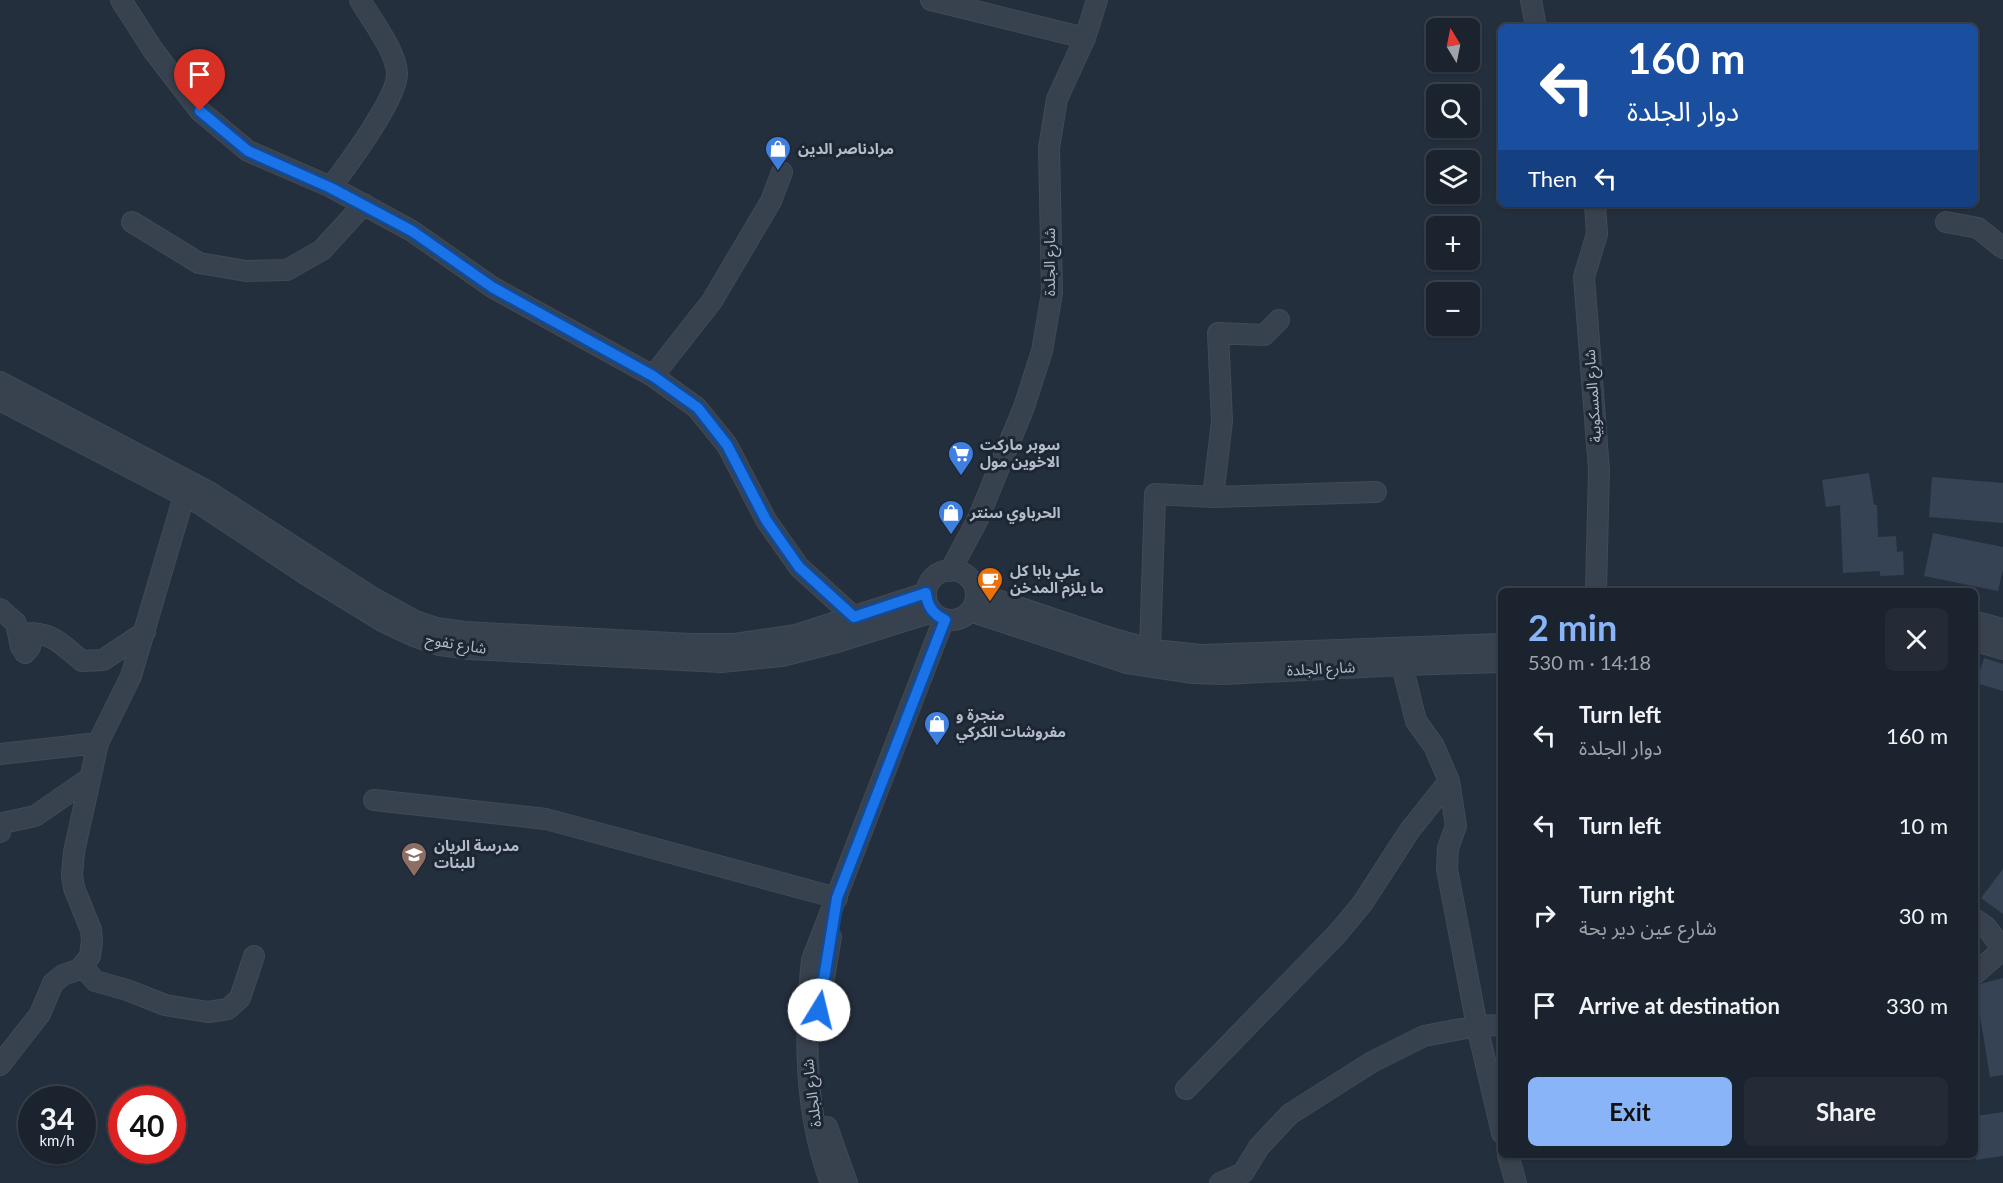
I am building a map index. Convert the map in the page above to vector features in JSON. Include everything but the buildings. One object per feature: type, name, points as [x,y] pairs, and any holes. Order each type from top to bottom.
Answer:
[{"type":"street","points":[[120,0],[153,50],[200,111],[248,151],[364,204],[412,231],[492,287],[653,376],[698,408],[727,445],[766,520],[799,567],[858,626]]},
{"type":"street","points":[[331,188],[359,148],[396,85],[397,73],[392,56],[360,0]]},
{"type":"street","points":[[931,0],[1085,38]]},
{"type":"street","name":"شارع الجلدة","points":[[978,519],[1023,407],[1042,351],[1052,293],[1049,148],[1057,99],[1085,38],[1097,0]]},
{"type":"street","points":[[1531,0],[1535,24]]},
{"type":"street","points":[[653,376],[712,301],[771,201],[782,172]]},
{"type":"street","points":[[132,222],[199,263],[246,271],[287,270],[322,250],[364,204]]},
{"type":"street","name":"شارع المسكوبية","points":[[1595,207],[1597,234],[1584,277],[1599,470],[1596,588]]},
{"type":"street","points":[[1946,222],[1978,228],[2003,248]]},
{"type":"street","points":[[1213,498],[1222,421],[1218,333],[1264,335],[1279,320]]},
{"type":"street","points":[[0,382],[208,492],[373,598],[415,621],[436,628],[464,632],[690,644],[735,644],[858,626]]},
{"type":"street","name":"شارع تفوح","points":[[0,400],[184,496],[384,622],[440,645],[721,662],[782,656],[858,626],[935,608]]},
{"type":"street","points":[[1150,649],[1155,494],[1213,498],[1376,492]]},
{"type":"street","points":[[0,1065],[40,1014],[53,983],[63,975],[83,966],[91,952],[91,930],[74,888],[72,863],[98,743],[132,676],[184,496]]},
{"type":"street","points":[[950,571],[978,519]]},
{"type":"street","points":[[972,595],[963,574],[950,571],[935,577],[928,587],[935,608],[959,619],[972,595],[978,519]]},
{"type":"street","name":"شارع الجلدة","points":[[972,595],[1150,649],[1201,655],[1398,657],[1498,663]]},
{"type":"street","name":"شارع الجلدة","points":[[972,595],[1127,663],[1158,669],[1224,674],[1498,644]]},
{"type":"street","name":"شارع الجلدة","points":[[831,1183],[816,1132],[809,1084],[807,1039],[812,960],[837,898],[935,608]]},
{"type":"street","points":[[0,609],[16,623],[21,647],[25,653],[30,647],[32,633],[54,638],[67,646],[82,661],[103,660],[145,632]]},
{"type":"street","points":[[1978,623],[2003,629]]},
{"type":"street","points":[[1978,642],[2003,648]]},
{"type":"street","points":[[1398,657],[1416,721],[1434,746],[1449,781],[1456,826],[1449,848],[1447,870],[1477,1026],[1498,1116]]},
{"type":"street","points":[[0,754],[98,743]]},
{"type":"street","points":[[0,832],[3,823],[35,816],[90,778]]},
{"type":"street","points":[[1186,1089],[1337,934],[1362,904],[1410,830],[1449,781]]},
{"type":"street","points":[[374,800],[546,819],[837,898]]},
{"type":"street","name":"شارع الجلدة","points":[[837,898],[819,1010],[820,1082],[828,1129],[847,1183]]},
{"type":"street","points":[[1978,921],[1986,927],[2003,949],[1978,971]]},
{"type":"street","points":[[83,966],[95,981],[127,990],[165,1005],[208,1012],[228,1009],[240,998],[255,956]]},
{"type":"street","points":[[1220,1183],[1243,1173],[1259,1147],[1290,1114],[1372,1062],[1424,1036],[1498,1024]]},
{"type":"street","points":[[1509,1158],[1516,1183]]},
{"type":"place","name":"مرادناصر الدين","points":[[778,172]]},
{"type":"place","name":"سوبر ماركت الاخوين مول","points":[[961,477]]},
{"type":"place","name":"الحرباوي سنتر","points":[[951,536]]},
{"type":"place","name":"علي بابا كل ما يلزم المدخن","points":[[990,603]]},
{"type":"place","name":"منجرة و مفروشات الكركي","points":[[937,747]]},
{"type":"place","name":"مدرسة الريان للبنات","points":[[414,878]]},
{"type":"route","points":[[200,111],[248,151],[364,204],[412,231],[492,287],[653,376],[698,408],[727,445],[766,520],[799,567],[854,617],[926,593],[933,612],[945,620],[837,898],[819,1010]]}]
